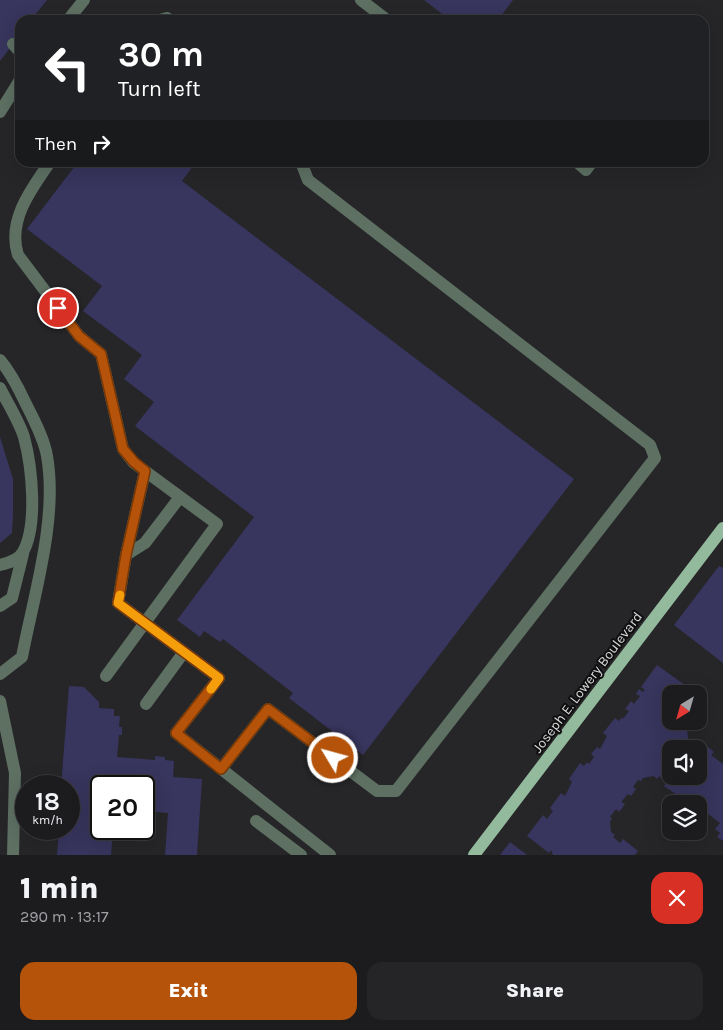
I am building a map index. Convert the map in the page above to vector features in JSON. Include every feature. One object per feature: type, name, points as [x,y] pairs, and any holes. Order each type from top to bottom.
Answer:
[{"type":"main road","name":"Joseph E. Lowery Boulevard","points":[[474,855],[723,528]]},
{"type":"street","points":[[72,15],[84,0]]},
{"type":"street","points":[[361,0],[380,15]]},
{"type":"street","points":[[0,112],[15,88]]},
{"type":"street","points":[[47,167],[26,197],[13,241],[18,255],[79,336],[101,354],[123,449],[145,471],[217,524],[106,676]]},
{"type":"street","points":[[221,769],[268,709],[377,791],[396,791],[655,458],[650,445],[308,180],[303,167]]},
{"type":"street","points":[[0,360],[11,372],[30,411],[47,455],[49,505],[22,657],[0,674]]},
{"type":"street","points":[[0,388],[24,436],[31,480],[30,525],[23,554],[12,598],[0,606]]},
{"type":"street","points":[[145,471],[126,555],[118,603],[219,678],[176,733],[330,855]]},
{"type":"street","points":[[126,555],[145,543],[180,497]]},
{"type":"street","points":[[0,565],[12,561],[23,554]]},
{"type":"street","points":[[12,598],[31,608]]},
{"type":"street","points":[[146,704],[184,652]]},
{"type":"street","points":[[0,701],[15,773],[13,855]]},
{"type":"street","points":[[256,821],[301,855]]},
{"type":"building","points":[[0,0],[47,0],[35,15],[15,15],[15,42],[0,61]]},
{"type":"building","points":[[424,0],[513,0],[502,15],[444,15]]},
{"type":"building","points":[[74,167],[192,167],[182,181],[574,479],[363,755],[289,698],[293,693],[223,639],[220,642],[204,631],[200,637],[177,620],[254,517],[135,426],[154,402],[124,379],[142,355],[83,311],[102,286],[27,229]]},
{"type":"building","points":[[0,437],[13,479],[13,516],[12,533],[0,543]]},
{"type":"building","points":[[719,566],[723,568],[723,663],[674,625]]},
{"type":"building","points":[[657,665],[685,685],[662,685],[662,730],[687,730],[688,738],[691,740],[662,740],[662,778],[659,776],[657,779],[654,776],[643,778],[641,781],[638,780],[633,787],[636,789],[631,796],[628,794],[621,802],[625,804],[619,812],[616,809],[610,817],[612,818],[610,822],[611,832],[615,835],[613,837],[620,843],[623,839],[638,851],[635,855],[553,855],[551,850],[549,853],[527,836],[543,815],[547,819],[553,811],[550,808],[561,793],[565,796],[572,782],[569,779],[580,763],[584,766],[587,762],[589,764],[594,757],[591,754],[597,747],[600,749],[607,736],[603,733],[615,718],[619,721],[622,717],[623,719],[629,711],[625,709],[631,701],[634,704],[640,696],[636,694],[639,689],[643,692],[645,690],[641,687]]},
{"type":"building","points":[[69,686],[84,687],[99,702],[99,708],[114,709],[114,716],[120,716],[119,727],[122,727],[122,735],[119,735],[117,757],[155,760],[155,756],[165,757],[165,760],[174,761],[173,777],[202,779],[197,855],[165,855],[168,813],[155,812],[155,775],[90,775],[90,840],[112,840],[111,855],[57,855],[58,840],[80,840],[80,775],[62,775]]},
{"type":"building","points":[[707,746],[714,752],[711,755],[723,764],[723,841],[717,837],[720,833],[715,829],[720,823],[707,813],[707,795],[677,795],[664,786],[707,785]]},
{"type":"building","points":[[510,842],[527,855],[500,855]]},
{"type":"slow traffic","points":[[120,595],[118,603],[219,678],[211,689]]},
{"type":"route","points":[[58,308],[79,336],[101,354],[123,449],[145,471],[126,555],[118,603],[219,678],[176,733],[221,769],[268,709],[333,758]]}]
